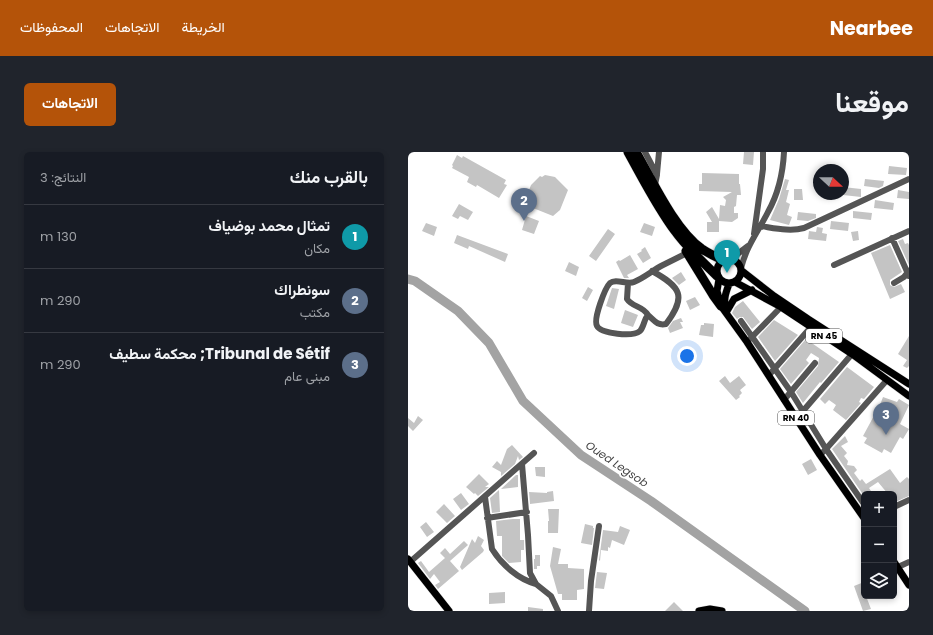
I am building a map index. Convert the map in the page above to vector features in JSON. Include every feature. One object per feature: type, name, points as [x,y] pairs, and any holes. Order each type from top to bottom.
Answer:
[{"type":"highway","points":[[628,152],[675,232],[692,252],[718,277]]},
{"type":"highway","points":[[636,152],[663,201],[676,221],[692,240],[701,248],[727,260]]},
{"type":"highway","name":"RN 40","points":[[675,232],[713,295],[726,311]]},
{"type":"main road","points":[[727,260],[737,262],[741,270],[740,278],[732,283],[724,303],[726,311],[717,290],[717,272],[718,265],[727,260]]},
{"type":"main road","name":"RN 45","points":[[741,270],[802,315],[909,384]]},
{"type":"main road","points":[[718,277],[722,282],[732,283]]},
{"type":"main road","name":"RN 45","points":[[732,283],[752,290],[781,307],[852,354],[909,396]]},
{"type":"main road","points":[[726,311],[736,297],[746,294],[752,290]]},
{"type":"main road","name":"RN 40","points":[[726,311],[750,340],[784,400],[843,490],[861,514]]},
{"type":"main road","points":[[900,390],[909,384]]},
{"type":"main road","points":[[409,560],[449,611]]},
{"type":"main road","points":[[897,567],[909,585]]},
{"type":"main road","points":[[700,611],[710,609],[722,611]]},
{"type":"street","points":[[645,152],[657,175]]},
{"type":"street","points":[[753,238],[763,169],[763,152]]},
{"type":"street","points":[[741,270],[748,246],[769,212],[774,200],[782,168],[784,152]]},
{"type":"street","points":[[655,185],[659,155]]},
{"type":"street","points":[[650,161],[659,155]]},
{"type":"street","points":[[760,226],[784,229],[804,228],[909,179]]},
{"type":"street","points":[[834,265],[909,231]]},
{"type":"street","points":[[892,238],[908,273],[894,283]]},
{"type":"street","points":[[727,260],[748,246]]},
{"type":"street","points":[[648,315],[641,330],[635,333],[618,334],[607,332],[598,327],[596,320],[607,287],[610,283],[614,281],[632,283],[688,253]]},
{"type":"street","points":[[628,283],[626,299],[630,304],[645,310],[655,322],[661,325],[666,324],[676,309],[679,293],[676,288],[665,279],[652,271]]},
{"type":"street","points":[[750,340],[781,307]]},
{"type":"street","points":[[741,321],[750,340],[775,369],[791,392],[826,449],[861,500]]},
{"type":"street","points":[[769,375],[811,327]]},
{"type":"street","points":[[796,418],[852,354]]},
{"type":"street","points":[[784,400],[815,363]]},
{"type":"street","points":[[820,454],[887,380]]},
{"type":"street","points":[[409,560],[534,453]]},
{"type":"street","points":[[522,464],[527,512],[530,573],[536,584]]},
{"type":"street","points":[[843,490],[851,485]]},
{"type":"street","points":[[484,496],[492,549],[496,557],[516,575],[526,581],[536,584],[551,596],[558,611]]},
{"type":"street","points":[[897,506],[909,500]]},
{"type":"street","points":[[487,518],[527,512]]},
{"type":"street","points":[[589,611],[591,581],[600,526]]},
{"type":"street","points":[[897,565],[909,562]]},
{"type":"building","points":[[744,152],[754,152],[753,165],[743,164]]},
{"type":"building","points":[[457,155],[462,158],[463,156],[506,180],[504,184],[507,185],[499,198],[477,185],[476,187],[467,182],[469,177],[452,168]]},
{"type":"building","points":[[889,166],[907,168],[906,175],[888,174]]},
{"type":"building","points":[[702,173],[739,174],[741,195],[737,195],[736,206],[734,207],[734,213],[738,213],[738,218],[732,222],[719,221],[719,232],[707,232],[707,222],[712,222],[706,212],[712,207],[719,219],[720,205],[725,206],[726,200],[723,197],[732,192],[699,191],[699,184],[702,184]]},
{"type":"building","points":[[545,175],[555,177],[568,190],[560,210],[553,216],[533,208],[528,202],[530,198],[527,195],[531,185],[540,176],[542,177]]},
{"type":"building","points":[[785,179],[789,180],[786,190],[789,190],[786,202],[790,204],[787,215],[792,217],[789,225],[770,220],[779,199]]},
{"type":"building","points":[[865,179],[884,181],[883,186],[879,188],[864,186]]},
{"type":"building","points":[[849,188],[861,189],[861,197],[849,196]]},
{"type":"building","points":[[794,189],[802,189],[803,200],[794,200]]},
{"type":"building","points":[[898,190],[909,192],[909,199],[897,198]]},
{"type":"building","points":[[875,200],[894,203],[893,210],[874,208]]},
{"type":"building","points":[[459,204],[473,212],[468,220],[460,216],[458,219],[452,216]]},
{"type":"building","points":[[853,211],[872,213],[871,220],[853,218]]},
{"type":"building","points":[[798,212],[816,214],[816,218],[808,221],[797,220]]},
{"type":"building","points":[[526,216],[539,221],[534,234],[522,230]]},
{"type":"building","points":[[831,221],[849,223],[848,231],[830,229]]},
{"type":"building","points":[[426,223],[437,227],[434,236],[422,231]]},
{"type":"building","points":[[644,223],[655,227],[652,236],[640,232]]},
{"type":"building","points":[[817,227],[823,228],[822,233],[827,234],[826,241],[808,239],[809,231],[816,232]]},
{"type":"building","points":[[608,229],[615,234],[596,261],[589,256]]},
{"type":"building","points":[[858,231],[859,240],[853,241],[851,232]]},
{"type":"building","points":[[457,235],[508,254],[505,262],[469,246],[468,249],[454,243]]},
{"type":"building","points":[[903,239],[905,244],[908,243],[909,245],[909,265],[898,241]]},
{"type":"building","points":[[890,245],[902,272],[890,280],[890,285],[894,287],[901,284],[905,292],[890,299],[871,253]]},
{"type":"building","points":[[645,247],[651,258],[643,263],[637,254]]},
{"type":"building","points":[[630,255],[638,269],[627,275],[629,278],[624,278],[616,262]]},
{"type":"building","points":[[569,262],[579,267],[576,276],[565,271]]},
{"type":"building","points":[[681,272],[686,280],[679,285],[672,278]]},
{"type":"building","points":[[588,287],[593,290],[587,301],[582,298]]},
{"type":"building","points":[[612,288],[619,289],[614,309],[606,306]]},
{"type":"building","points":[[695,297],[700,305],[690,310],[686,301]]},
{"type":"building","points":[[743,301],[760,322],[752,329],[743,317],[737,319],[732,313],[735,307]]},
{"type":"building","points":[[625,310],[638,315],[633,327],[621,323]]},
{"type":"building","points":[[681,318],[683,322],[680,322],[683,328],[670,333],[668,328],[673,321]]},
{"type":"building","points":[[774,320],[798,335],[775,361],[758,337]]},
{"type":"building","points":[[704,323],[714,324],[713,337],[699,335],[701,325],[704,325]]},
{"type":"building","points":[[909,336],[909,366],[907,368],[903,366],[907,360],[898,354]]},
{"type":"building","points":[[806,339],[839,362],[803,403],[796,392],[818,366],[819,358],[811,353],[806,360],[809,363],[791,384],[780,369]]},
{"type":"building","points":[[847,367],[874,387],[864,399],[861,398],[859,402],[861,403],[846,420],[833,410],[836,405],[829,400],[825,404],[820,399]]},
{"type":"building","points":[[725,376],[730,383],[739,376],[746,385],[740,390],[742,393],[736,400],[719,381]]},
{"type":"building","points":[[883,397],[897,402],[899,399],[909,405],[900,424],[909,429],[903,439],[900,437],[891,453],[884,449],[882,453],[864,443],[867,438],[863,436],[876,412],[886,416],[890,409],[880,405]]},
{"type":"building","points":[[418,416],[423,420],[413,431],[408,426],[408,418],[414,423]]},
{"type":"building","points":[[845,436],[848,442],[841,446],[847,453],[844,456],[848,461],[847,465],[854,466],[857,470],[854,473],[860,481],[862,479],[866,484],[890,469],[900,483],[907,477],[909,479],[909,496],[897,501],[897,491],[886,491],[878,482],[869,488],[871,491],[861,492],[832,449]]},
{"type":"building","points":[[512,445],[523,457],[519,460],[518,456],[515,464],[501,476],[501,472],[492,467],[497,461],[501,465],[507,449]]},
{"type":"building","points":[[811,459],[817,470],[808,475],[802,464]]},
{"type":"building","points":[[535,467],[545,467],[545,477],[536,476]]},
{"type":"building","points":[[479,474],[489,484],[485,487],[489,487],[478,496],[466,487]]},
{"type":"building","points":[[516,475],[518,475],[518,487],[501,489]]},
{"type":"building","points":[[499,490],[500,512],[492,513],[490,498]]},
{"type":"building","points":[[553,491],[554,501],[530,504],[529,492],[547,493]]},
{"type":"building","points":[[461,493],[469,504],[461,510],[453,499]]},
{"type":"building","points":[[444,504],[455,516],[447,523],[436,512]]},
{"type":"building","points":[[548,509],[559,509],[558,533],[548,533]]},
{"type":"building","points":[[520,519],[520,540],[524,540],[524,550],[521,550],[521,562],[509,563],[502,556],[502,536],[497,536],[496,521]]},
{"type":"building","points":[[426,522],[434,532],[427,537],[420,527]]},
{"type":"building","points":[[585,524],[593,526],[594,528],[592,545],[581,543]]},
{"type":"building","points":[[620,526],[630,530],[624,545],[612,540],[610,548],[608,547],[608,551],[601,550],[600,561],[599,560],[603,530],[618,532]]},
{"type":"building","points":[[478,536],[484,540],[481,546],[484,550],[462,570],[460,567],[472,539],[475,543]]},
{"type":"building","points":[[464,541],[468,545],[450,561],[459,571],[438,589],[435,585],[440,582],[434,574],[430,579],[418,563],[421,561],[429,572],[445,558],[440,553],[445,548],[450,554]]},
{"type":"building","points":[[553,547],[561,549],[558,564],[568,564],[568,568],[584,569],[584,589],[577,590],[577,600],[562,600],[562,594],[558,594],[550,566]]},
{"type":"building","points":[[535,555],[540,555],[540,566],[537,566],[537,569],[534,569]]},
{"type":"building","points":[[597,572],[607,573],[604,589],[595,588]]},
{"type":"building","points":[[861,583],[861,599],[867,599],[871,609],[863,611],[854,586]]},
{"type":"building","points":[[505,592],[505,603],[489,604],[489,593]]},
{"type":"building","points":[[674,602],[683,611],[665,611]]},
{"type":"building","points":[[528,607],[543,609],[543,611],[528,611]]},
{"type":"waterway","name":"Oued Legsob","points":[[408,279],[415,281],[458,311],[489,343],[523,401],[581,455],[651,501],[805,611]]},
{"type":"place","name":"سونطراك","points":[[524,221]]},
{"type":"place","name":"تمثال محمد بوضياف","points":[[727,273]]},
{"type":"place","name":"Tribunal de Sétif; محكمة سطيف","points":[[886,435]]}]
